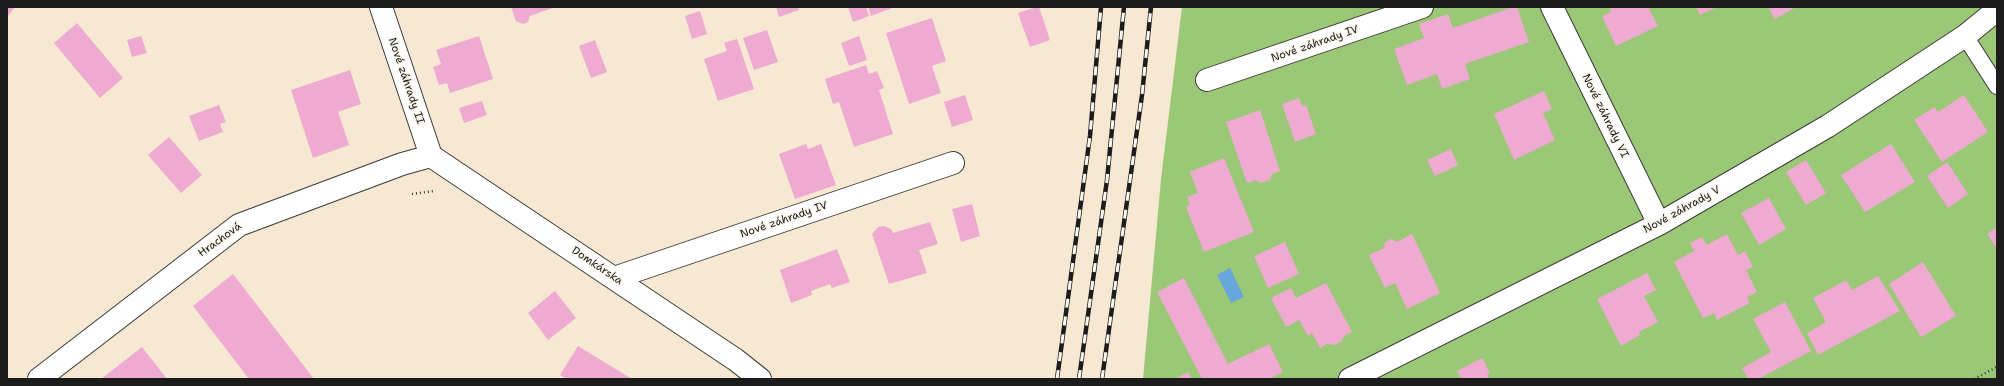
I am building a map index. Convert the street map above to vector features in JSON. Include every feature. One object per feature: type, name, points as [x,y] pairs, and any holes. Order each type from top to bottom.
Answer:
[{"type":"street","name":"Nové záhrady II","points":[[381,7],[431,156]]},
{"type":"street","name":"Nové záhrady IV","points":[[1207,80],[1422,7]]},
{"type":"street","name":"Nové záhrady VI","points":[[1552,7],[1659,224]]},
{"type":"street","name":"Nové záhrady V","points":[[1350,379],[1659,224],[1828,126],[1965,36],[1997,10]]},
{"type":"street","name":"Domkárska","points":[[431,156],[736,360],[760,379]]},
{"type":"street","name":"Hrachová","points":[[39,379],[239,225],[402,164],[431,156]]},
{"type":"street","name":"Nové záhrady IV","points":[[614,278],[953,163]]},
{"type":"lane","points":[[1965,36],[1997,86]]},
{"type":"path","points":[[1974,379],[1997,367]]},
{"type":"green space","points":[[1182,7],[1997,7],[1997,379],[1143,379],[1161,179]]},
{"type":"water","points":[[1230,268],[1244,297],[1231,303],[1217,275]]},
{"type":"building","points":[[7,7],[15,7],[7,17]]},
{"type":"building","points":[[511,7],[555,7],[530,16],[528,22],[523,24],[516,21]]},
{"type":"building","points":[[776,7],[798,7],[799,10],[779,17]]},
{"type":"building","points":[[848,7],[866,7],[869,16],[853,22]]},
{"type":"building","points":[[868,7],[895,7],[871,16]]},
{"type":"building","points":[[1039,7],[1050,40],[1030,47],[1018,13]]},
{"type":"building","points":[[1513,7],[1517,7],[1529,42],[1465,64],[1470,79],[1442,89],[1437,74],[1407,85],[1394,49],[1424,38],[1419,24],[1448,14],[1453,28]]},
{"type":"building","points":[[1609,7],[1648,7],[1658,26],[1616,46],[1602,16],[1611,12]]},
{"type":"building","points":[[1696,7],[1717,7],[1700,15]]},
{"type":"building","points":[[1768,7],[1796,7],[1775,19]]},
{"type":"building","points":[[700,11],[707,34],[692,39],[685,16]]},
{"type":"building","points":[[932,18],[946,61],[932,66],[941,93],[909,104],[886,33]]},
{"type":"building","points":[[77,23],[123,78],[100,98],[54,43]]},
{"type":"building","points":[[767,30],[778,62],[754,70],[743,38]]},
{"type":"building","points":[[141,36],[147,53],[132,57],[127,40]]},
{"type":"building","points":[[479,36],[493,79],[450,93],[447,83],[439,85],[433,67],[441,64],[436,50]]},
{"type":"building","points":[[859,36],[867,60],[849,66],[841,43]]},
{"type":"building","points":[[737,39],[754,89],[718,101],[704,59],[727,51],[724,43]]},
{"type":"building","points":[[595,40],[607,72],[591,78],[579,46]]},
{"type":"building","points":[[866,65],[869,74],[877,71],[884,88],[879,90],[893,134],[854,147],[839,102],[833,104],[825,79]]},
{"type":"building","points":[[350,70],[361,104],[338,112],[349,145],[313,158],[291,90]]},
{"type":"building","points":[[1544,91],[1552,109],[1543,113],[1555,140],[1514,160],[1494,114]]},
{"type":"building","points":[[965,95],[973,120],[952,127],[944,102]]},
{"type":"building","points":[[1964,95],[1988,132],[1942,162],[1914,120],[1934,107],[1938,112]]},
{"type":"building","points":[[1299,98],[1302,106],[1306,105],[1316,134],[1295,142],[1282,104]]},
{"type":"building","points":[[482,101],[487,115],[464,123],[459,108]]},
{"type":"building","points":[[219,105],[226,122],[220,124],[223,132],[199,141],[189,116]]},
{"type":"building","points":[[1260,110],[1280,171],[1272,174],[1270,180],[1261,183],[1256,180],[1247,183],[1226,122]]},
{"type":"building","points":[[169,137],[202,175],[181,193],[148,155]]},
{"type":"building","points":[[806,144],[808,149],[821,144],[836,185],[795,199],[779,154]]},
{"type":"building","points":[[1891,144],[1915,182],[1865,212],[1841,175]]},
{"type":"building","points":[[1451,149],[1458,165],[1435,176],[1427,160]]},
{"type":"building","points":[[1224,158],[1254,232],[1204,252],[1186,207],[1190,205],[1187,197],[1198,193],[1190,172]]},
{"type":"building","points":[[1806,160],[1826,193],[1806,205],[1786,172]]},
{"type":"building","points":[[1947,162],[1968,194],[1948,208],[1927,176]]},
{"type":"building","points":[[1769,198],[1786,229],[1759,245],[1741,213]]},
{"type":"building","points":[[972,204],[980,236],[961,242],[952,209]]},
{"type":"building","points":[[930,222],[938,244],[919,250],[927,273],[889,284],[872,234],[878,227],[884,226],[891,229],[893,233]]},
{"type":"building","points":[[1997,227],[1997,249],[1987,234]]},
{"type":"building","points":[[1412,234],[1440,293],[1407,309],[1395,283],[1385,288],[1369,255],[1384,248],[1385,242],[1391,239],[1397,242]]},
{"type":"building","points":[[1727,234],[1738,255],[1745,251],[1753,267],[1746,270],[1757,292],[1747,297],[1750,303],[1717,320],[1714,313],[1703,318],[1674,262],[1694,251],[1690,243],[1702,237],[1707,245]]},
{"type":"building","points":[[1285,242],[1299,274],[1268,288],[1254,256]]},
{"type":"building","points":[[837,249],[850,282],[832,288],[830,284],[811,291],[812,295],[791,303],[780,270]]},
{"type":"building","points":[[1923,262],[1956,316],[1921,337],[1889,284]]},
{"type":"building","points":[[1647,273],[1656,290],[1644,296],[1658,322],[1639,332],[1640,335],[1621,346],[1597,299]]},
{"type":"building","points":[[233,274],[314,379],[249,379],[193,306]]},
{"type":"building","points":[[1878,276],[1900,311],[1818,355],[1807,333],[1826,322],[1813,298],[1846,280],[1852,290]]},
{"type":"building","points":[[1184,278],[1228,364],[1269,344],[1283,372],[1269,379],[1202,379],[1157,292]]},
{"type":"building","points":[[1326,283],[1352,332],[1344,336],[1341,342],[1335,345],[1327,344],[1320,348],[1312,333],[1308,336],[1299,320],[1286,327],[1271,298],[1291,288],[1296,298]]},
{"type":"building","points":[[555,291],[576,318],[548,340],[528,313]]},
{"type":"building","points":[[1785,302],[1811,351],[1758,379],[1748,379],[1742,368],[1771,352],[1753,319]]},
{"type":"building","points":[[578,346],[632,379],[567,379],[560,375]]},
{"type":"building","points":[[142,347],[167,379],[101,379]]},
{"type":"building","points":[[1482,358],[1490,373],[1487,374],[1489,379],[1461,379],[1457,371]]},
{"type":"building","points":[[1188,372],[1191,379],[1175,379]]},
{"type":"railway","points":[[1057,379],[1090,136],[1101,7]]},
{"type":"railway","points":[[1079,379],[1107,180],[1124,7]]},
{"type":"railway","points":[[1102,379],[1142,95],[1151,7]]}]
